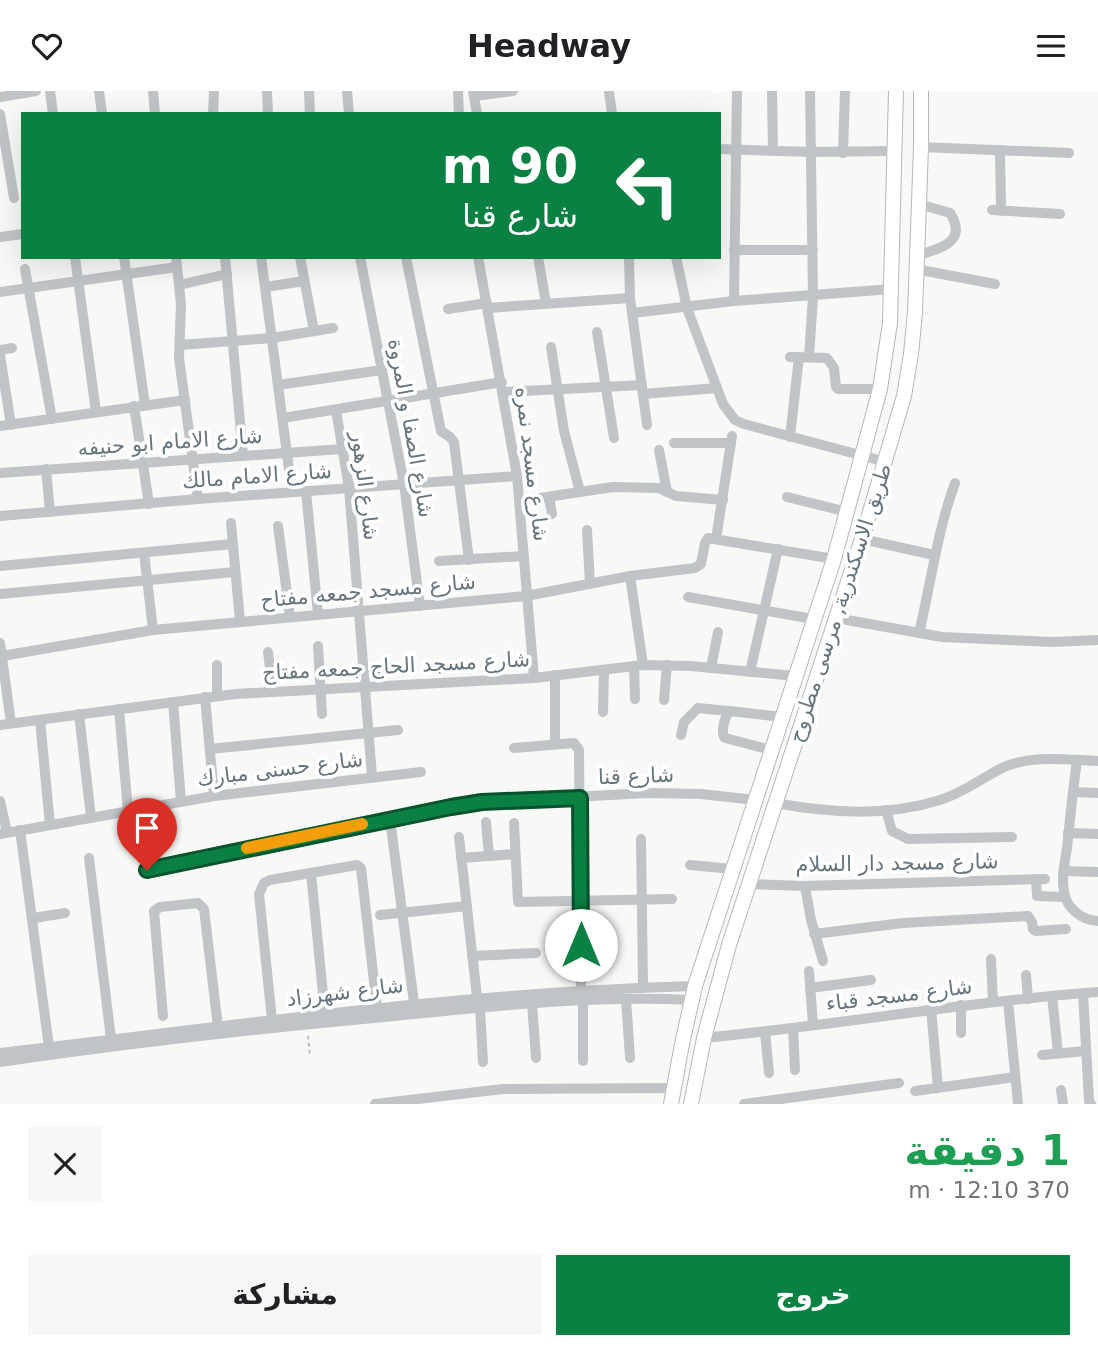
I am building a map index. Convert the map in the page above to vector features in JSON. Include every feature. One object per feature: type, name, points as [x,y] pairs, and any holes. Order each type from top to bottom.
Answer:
[{"type":"main road","name":"طريق الاسكندرية, مرسى مطروح","points":[[671,1104],[693,993],[834,558],[880,389],[892,289],[896,91]]},
{"type":"main road","name":"طريق الاسكندرية, مرسى مطروح","points":[[691,1104],[704,1038],[729,945],[862,539],[904,396],[915,312],[921,91]]},
{"type":"street","points":[[0,97],[36,91]]},
{"type":"street","points":[[50,91],[53,112]]},
{"type":"street","points":[[99,91],[102,112]]},
{"type":"street","points":[[153,91],[155,112]]},
{"type":"street","points":[[213,112],[214,91]]},
{"type":"street","points":[[267,91],[268,112]]},
{"type":"street","points":[[309,91],[310,112]]},
{"type":"street","points":[[347,91],[347,112]]},
{"type":"street","points":[[458,91],[459,112]]},
{"type":"street","points":[[477,112],[474,93],[513,91]]},
{"type":"street","points":[[609,91],[612,112]]},
{"type":"street","points":[[734,301],[737,91]]},
{"type":"street","points":[[772,91],[773,151]]},
{"type":"street","points":[[790,437],[799,357],[813,297],[810,91]]},
{"type":"street","points":[[843,153],[845,91]]},
{"type":"street","points":[[0,114],[14,198]]},
{"type":"street","points":[[921,147],[1069,153]]},
{"type":"street","points":[[721,149],[843,153],[896,151]]},
{"type":"street","points":[[1000,150],[997,211],[1060,214]]},
{"type":"street","points":[[9,168],[21,166]]},
{"type":"street","points":[[915,262],[950,243],[956,234],[956,222],[950,213],[919,204]]},
{"type":"street","points":[[0,237],[21,234]]},
{"type":"street","points":[[734,250],[813,250]]},
{"type":"street","points":[[75,259],[96,412]]},
{"type":"street","points":[[124,259],[149,504]]},
{"type":"street","points":[[225,259],[243,455]]},
{"type":"street","points":[[261,259],[292,492]]},
{"type":"street","points":[[300,259],[314,331]]},
{"type":"street","name":"شارع الصفا و المروة","points":[[360,259],[404,484],[420,606]]},
{"type":"street","points":[[406,259],[441,431],[454,442],[469,560]]},
{"type":"street","name":"شارع مسجد نمره","points":[[478,259],[517,477],[534,678]]},
{"type":"street","points":[[538,259],[546,303]]},
{"type":"street","points":[[629,259],[630,298],[647,425]]},
{"type":"street","points":[[676,259],[687,308],[723,404],[736,419],[744,424],[886,462]]},
{"type":"street","points":[[0,292],[126,275],[176,262],[181,304],[180,345],[185,400],[198,499]]},
{"type":"street","points":[[915,262],[995,284]]},
{"type":"street","points":[[25,269],[52,419]]},
{"type":"street","points":[[179,285],[227,274]]},
{"type":"street","points":[[266,287],[304,281]]},
{"type":"street","points":[[632,313],[734,301],[892,289]]},
{"type":"street","points":[[448,309],[630,298]]},
{"type":"street","points":[[180,345],[272,338],[332,328]]},
{"type":"street","points":[[597,332],[614,438]]},
{"type":"street","points":[[551,347],[564,431],[580,492]]},
{"type":"street","points":[[4,351],[6,426],[185,400]]},
{"type":"street","points":[[799,357],[827,358],[832,362],[838,389],[880,389]]},
{"type":"street","points":[[278,385],[382,370]]},
{"type":"street","points":[[283,418],[434,394],[503,387],[606,387],[643,390],[717,388]]},
{"type":"street","name":"شارع الزهور","points":[[336,410],[349,488],[372,776]]},
{"type":"street","points":[[674,443],[732,440],[716,538],[834,558]]},
{"type":"street","name":"شارع الامام ابو حنيفه","points":[[0,473],[342,449]]},
{"type":"street","points":[[659,450],[667,492]]},
{"type":"street","points":[[46,470],[50,512]]},
{"type":"street","name":"شارع الامام مالك","points":[[0,516],[517,477]]},
{"type":"street","points":[[919,633],[944,513],[955,483]]},
{"type":"street","points":[[520,501],[613,487],[659,488],[676,496],[723,500]]},
{"type":"street","points":[[306,491],[318,614]]},
{"type":"street","points":[[549,497],[552,514]]},
{"type":"street","points":[[788,497],[848,512]]},
{"type":"street","points":[[230,523],[240,621]]},
{"type":"street","points":[[278,526],[290,616]]},
{"type":"street","points":[[587,530],[590,584]]},
{"type":"street","name":"شارع مسجد جمعه مفتاح","points":[[2,656],[153,630],[526,596],[630,576],[698,567],[706,540],[716,538]]},
{"type":"street","points":[[862,539],[934,555]]},
{"type":"street","points":[[0,566],[233,544]]},
{"type":"street","points":[[750,672],[778,549]]},
{"type":"street","points":[[144,553],[153,630]]},
{"type":"street","points":[[439,561],[524,557]]},
{"type":"street","points":[[0,594],[235,572]]},
{"type":"street","points":[[630,576],[638,666],[635,699]]},
{"type":"street","points":[[688,597],[813,619]]},
{"type":"street","points":[[836,618],[919,633],[1001,641],[1098,640]]},
{"type":"street","points":[[711,668],[718,632]]},
{"type":"street","points":[[0,643],[6,724]]},
{"type":"street","points":[[318,646],[321,714]]},
{"type":"street","points":[[268,652],[273,692]]},
{"type":"street","points":[[217,664],[217,696]]},
{"type":"street","points":[[664,700],[667,665]]},
{"type":"street","name":"شارع مسجد الحاج جمعه مفتاح","points":[[6,724],[205,697],[534,678],[638,666],[667,665],[795,676]]},
{"type":"street","points":[[603,712],[604,670]]},
{"type":"street","points":[[555,675],[555,744]]},
{"type":"street","points":[[205,697],[214,796]]},
{"type":"street","points":[[173,702],[181,801]]},
{"type":"street","points":[[681,735],[684,722],[698,708],[782,717]]},
{"type":"street","points":[[119,709],[128,811]]},
{"type":"street","points":[[728,711],[723,732],[725,738],[771,750]]},
{"type":"street","points":[[79,714],[91,817]]},
{"type":"street","points":[[40,720],[50,825]]},
{"type":"street","points":[[210,749],[398,730]]},
{"type":"street","points":[[514,748],[574,743],[579,750],[583,1061]]},
{"type":"street","points":[[1077,760],[1064,871],[1065,897],[1078,915],[1098,921]]},
{"type":"street","points":[[775,803],[838,813],[886,810],[949,797],[1018,762],[1098,761]]},
{"type":"street","name":"شارع حسنى مبارك","points":[[3,833],[214,796],[421,772]]},
{"type":"street","points":[[1073,792],[1098,793]]},
{"type":"street","name":"شارع قنا","points":[[147,870],[482,802],[674,793],[755,800]]},
{"type":"street","points":[[0,801],[3,833]]},
{"type":"street","points":[[886,810],[892,831],[908,839],[1012,837]]},
{"type":"street","points":[[390,819],[414,1003]]},
{"type":"street","points":[[486,822],[489,856]]},
{"type":"street","points":[[514,823],[518,902],[671,899]]},
{"type":"street","points":[[20,830],[50,1047]]},
{"type":"street","points":[[1068,833],[1098,834]]},
{"type":"street","points":[[459,837],[483,1062]]},
{"type":"street","points":[[641,839],[643,986]]},
{"type":"street","points":[[461,858],[515,854]]},
{"type":"street","points":[[89,858],[111,1039]]},
{"type":"street","points":[[277,1022],[260,888],[270,880],[357,865],[361,868],[377,1008]]},
{"type":"street","points":[[690,865],[733,869]]},
{"type":"street","points":[[1064,871],[1098,872]]},
{"type":"street","points":[[311,873],[325,1014]]},
{"type":"street","name":"شارع مسجد دار السلام","points":[[749,884],[805,886],[1040,879],[1037,896],[1065,897]]},
{"type":"street","points":[[805,886],[822,961]]},
{"type":"street","points":[[163,1017],[154,911],[160,907],[198,903],[204,909],[218,1027]]},
{"type":"street","points":[[380,915],[467,906]]},
{"type":"street","points":[[34,918],[65,913]]},
{"type":"street","points":[[814,934],[903,923],[1028,916],[1036,931],[1066,929]]},
{"type":"street","points":[[472,956],[536,953]]},
{"type":"street","points":[[992,959],[993,1002]]},
{"type":"street","points":[[809,971],[813,1025]]},
{"type":"street","points":[[1026,975],[1028,999]]},
{"type":"street","points":[[810,988],[871,979]]},
{"type":"street","name":"شارع شهرزاد","points":[[0,1053],[50,1047],[66,1049],[414,1003],[532,1003],[643,986],[693,993]]},
{"type":"street","name":"شارع مسجد قباء","points":[[704,1038],[931,1008],[1098,992]]},
{"type":"street","name":"شارع شهرزاد","points":[[0,1062],[111,1039],[218,1027],[277,1022],[306,1025],[478,1002],[582,995],[626,999],[693,993]]},
{"type":"street","points":[[1083,993],[1086,1051],[1093,1065],[1090,1102]]},
{"type":"street","points":[[1052,996],[1058,1053]]},
{"type":"street","points":[[626,999],[630,1058]]},
{"type":"street","points":[[1008,1001],[1018,1104]]},
{"type":"street","points":[[532,1003],[536,1058]]},
{"type":"street","points":[[961,1005],[961,1033]]},
{"type":"street","points":[[931,1008],[938,1088]]},
{"type":"street","points":[[793,1028],[795,1070]]},
{"type":"street","points":[[765,1032],[769,1073]]},
{"type":"street","points":[[1042,1055],[1086,1051]]},
{"type":"street","points":[[915,1091],[1016,1077]]},
{"type":"street","points":[[744,1104],[899,1083]]},
{"type":"street","points":[[375,1104],[503,1089],[673,1087]]},
{"type":"street","points":[[1061,1090],[1063,1104]]},
{"type":"path","points":[[306,1025],[310,1056]]},
{"type":"slow traffic","points":[[247,848],[362,824]]},
{"type":"route","points":[[147,870],[451,807],[482,802],[580,798],[581,945]]}]
